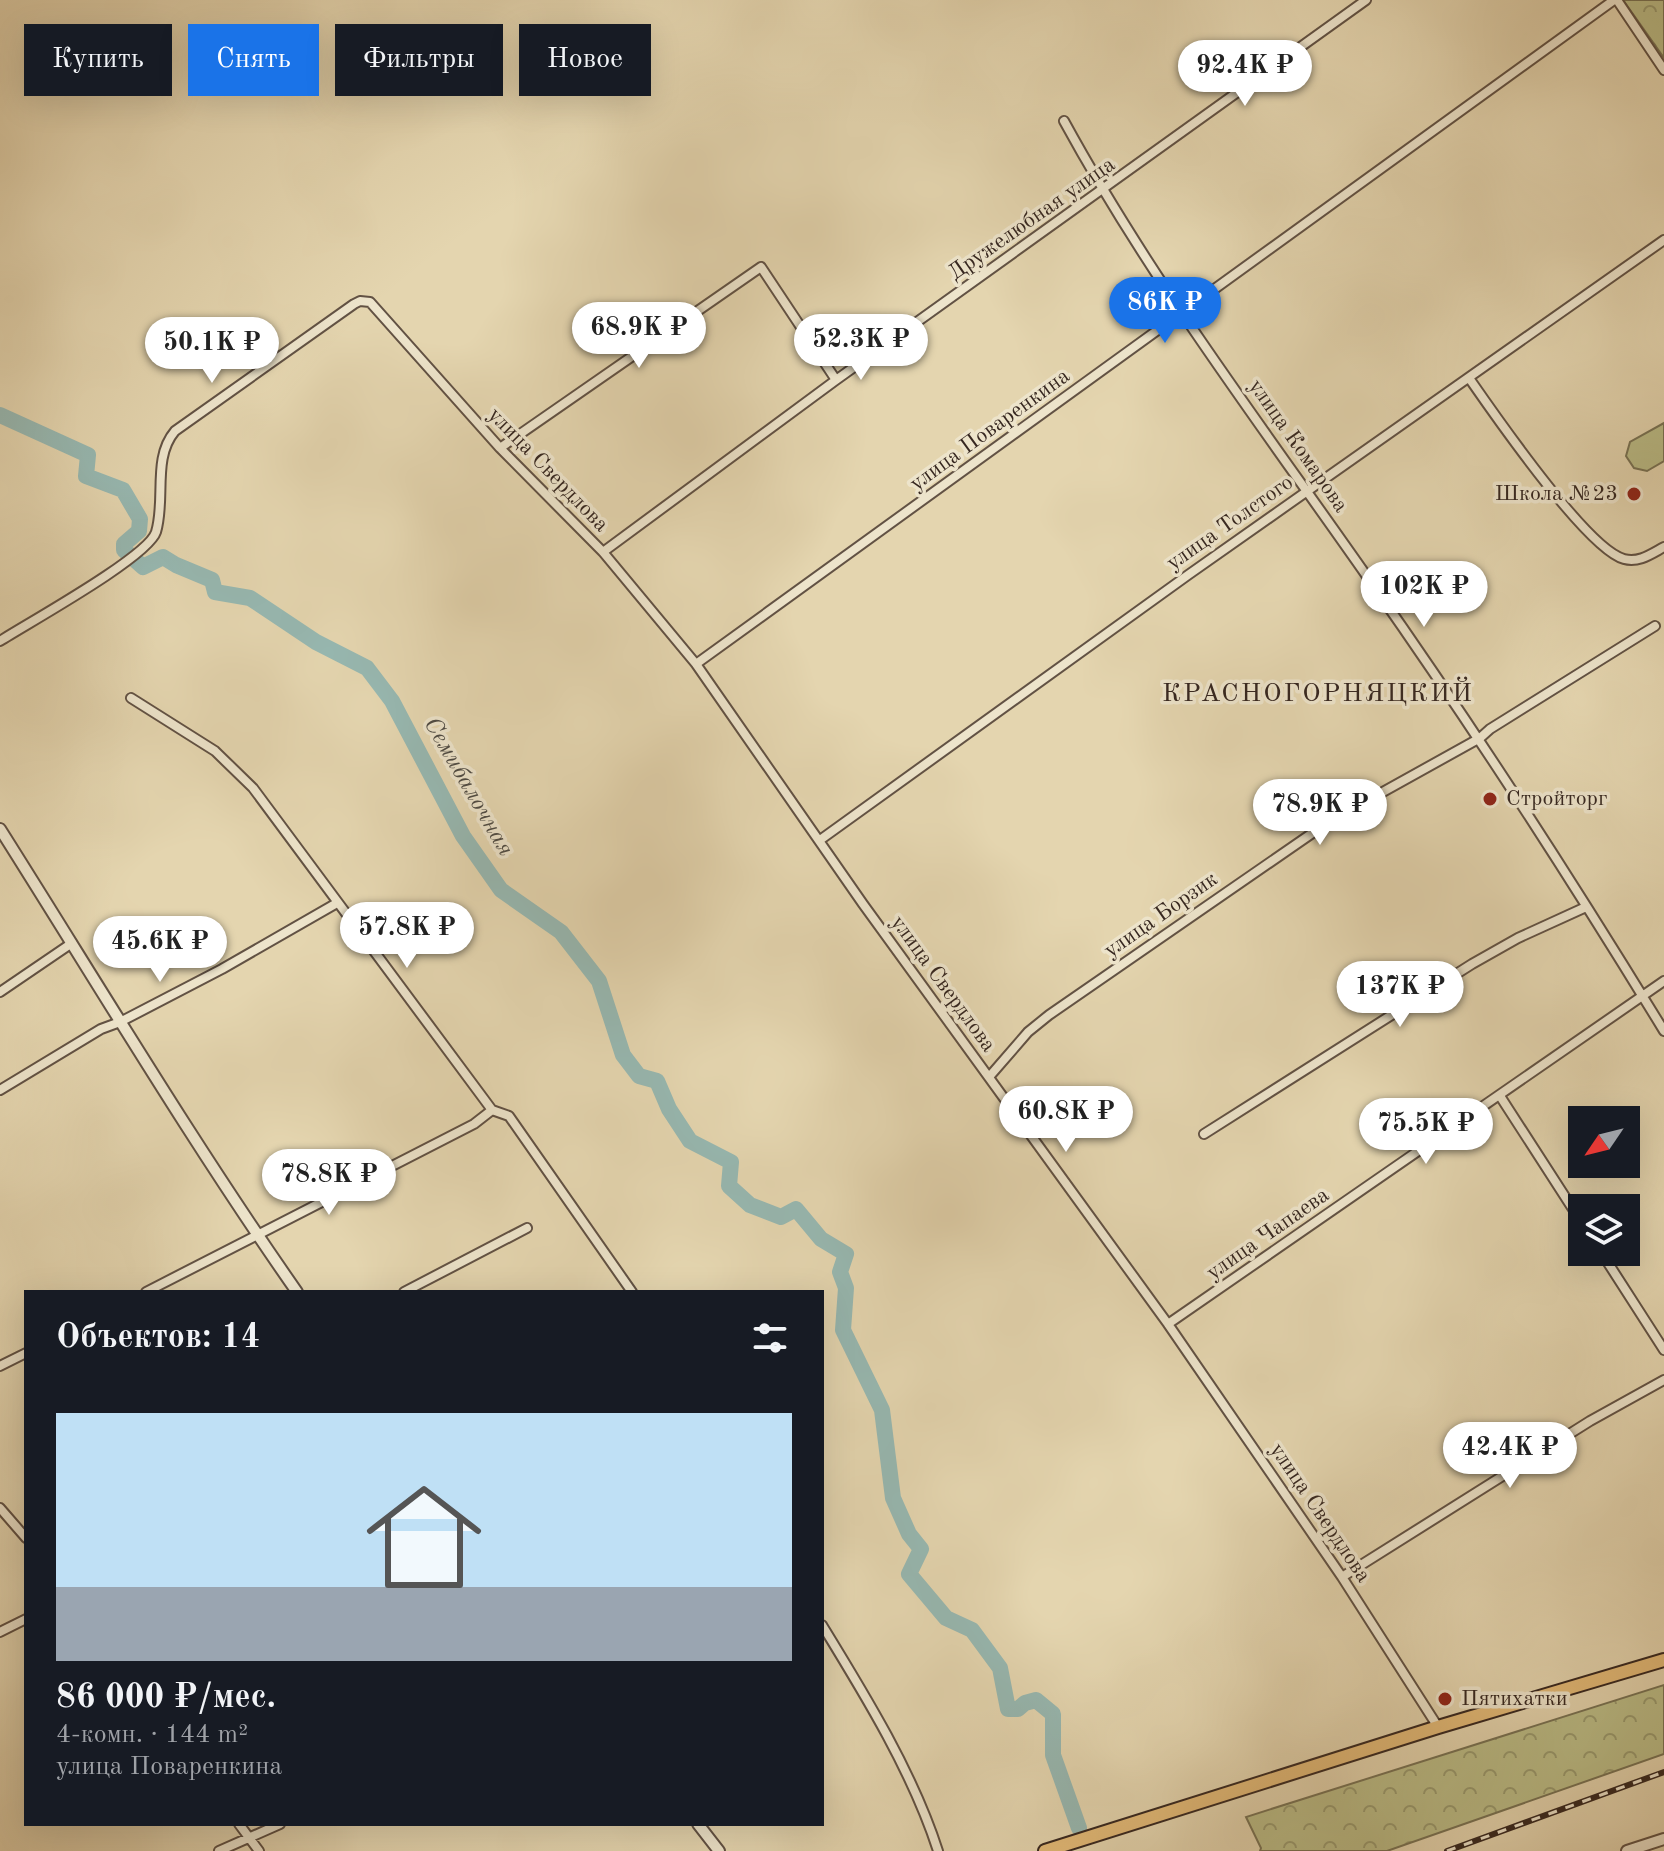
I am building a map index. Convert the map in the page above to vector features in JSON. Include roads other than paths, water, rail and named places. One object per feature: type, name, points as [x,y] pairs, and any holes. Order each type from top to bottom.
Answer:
[{"type":"main road","points":[[1045,1851],[1438,1727],[1664,1660]]},
{"type":"street","name":"Дружелюбная улица","points":[[603,552],[836,380],[1366,0]]},
{"type":"street","points":[[1616,0],[1664,70]]},
{"type":"street","name":"улица Поваренкина","points":[[696,664],[1616,0]]},
{"type":"street","name":"улица Комарова","points":[[1064,121],[1103,191],[1184,312],[1480,738],[1664,1031]]},
{"type":"street","name":"улица Толстого","points":[[820,840],[1188,575],[1664,240]]},
{"type":"street","points":[[500,448],[761,267],[836,380]]},
{"type":"street","name":"улица Свердлова","points":[[0,641],[149,545],[156,532],[163,451],[175,431],[354,304],[370,302],[500,448],[603,552],[696,664],[863,904],[1168,1324],[1342,1577],[1438,1727]]},
{"type":"street","points":[[1469,378],[1505,431],[1554,493],[1610,552],[1622,559],[1636,561],[1664,547]]},
{"type":"street","name":"улица Борзик","points":[[989,1077],[1028,1032],[1049,1015],[1281,854],[1350,809],[1480,738],[1655,626]]},
{"type":"street","points":[[131,698],[215,751],[253,788],[492,1110],[509,1116],[631,1290]]},
{"type":"street","points":[[0,829],[120,1022],[296,1290]]},
{"type":"street","points":[[0,1090],[101,1029],[222,969],[337,903]]},
{"type":"street","points":[[1204,1134],[1472,964],[1518,938],[1586,907]]},
{"type":"street","points":[[0,992],[72,943]]},
{"type":"street","name":"улица Чапаева","points":[[1168,1324],[1664,981]]},
{"type":"street","points":[[1500,1096],[1568,1201]]},
{"type":"street","points":[[150,1290],[474,1124],[492,1110]]},
{"type":"street","points":[[408,1290],[527,1228]]},
{"type":"street","points":[[1610,1266],[1664,1350]]},
{"type":"street","points":[[0,1366],[24,1354]]},
{"type":"street","points":[[1342,1577],[1590,1421],[1664,1380]]},
{"type":"street","points":[[0,1508],[24,1536]]},
{"type":"street","points":[[0,1632],[24,1620]]},
{"type":"street","points":[[824,1628],[858,1682],[928,1820],[938,1851]]},
{"type":"street","points":[[241,1826],[259,1851]]},
{"type":"street","points":[[219,1851],[275,1826]]},
{"type":"street","points":[[700,1826],[719,1851]]},
{"type":"street","points":[[1627,1851],[1664,1839]]},
{"type":"waterway","name":"Семибалочная","points":[[0,415],[88,455],[86,476],[123,490],[140,519],[139,531],[124,544],[124,550],[143,567],[163,557],[212,580],[215,592],[250,598],[316,642],[367,668],[392,701],[463,836],[501,890],[561,932],[599,981],[623,1055],[639,1076],[657,1081],[669,1109],[690,1141],[731,1162],[729,1186],[750,1205],[781,1217],[796,1209],[821,1239],[846,1254],[840,1272],[846,1288],[843,1330],[882,1410],[893,1498],[909,1534],[921,1549],[909,1574],[946,1618],[972,1630],[1000,1668],[1008,1709],[1018,1709],[1036,1700],[1053,1714],[1053,1755],[1079,1828]]},
{"type":"railway","points":[[1447,1851],[1664,1772]]},
{"type":"place","name":"Школа №23","points":[[1634,494]]},
{"type":"place","name":"Стройторг","points":[[1490,799]]},
{"type":"place","name":"Пятихатки","points":[[1445,1699]]},
{"type":"district","name":"КРАСНОГОРНЯЦКИЙ","points":[[1318,694]]}]
